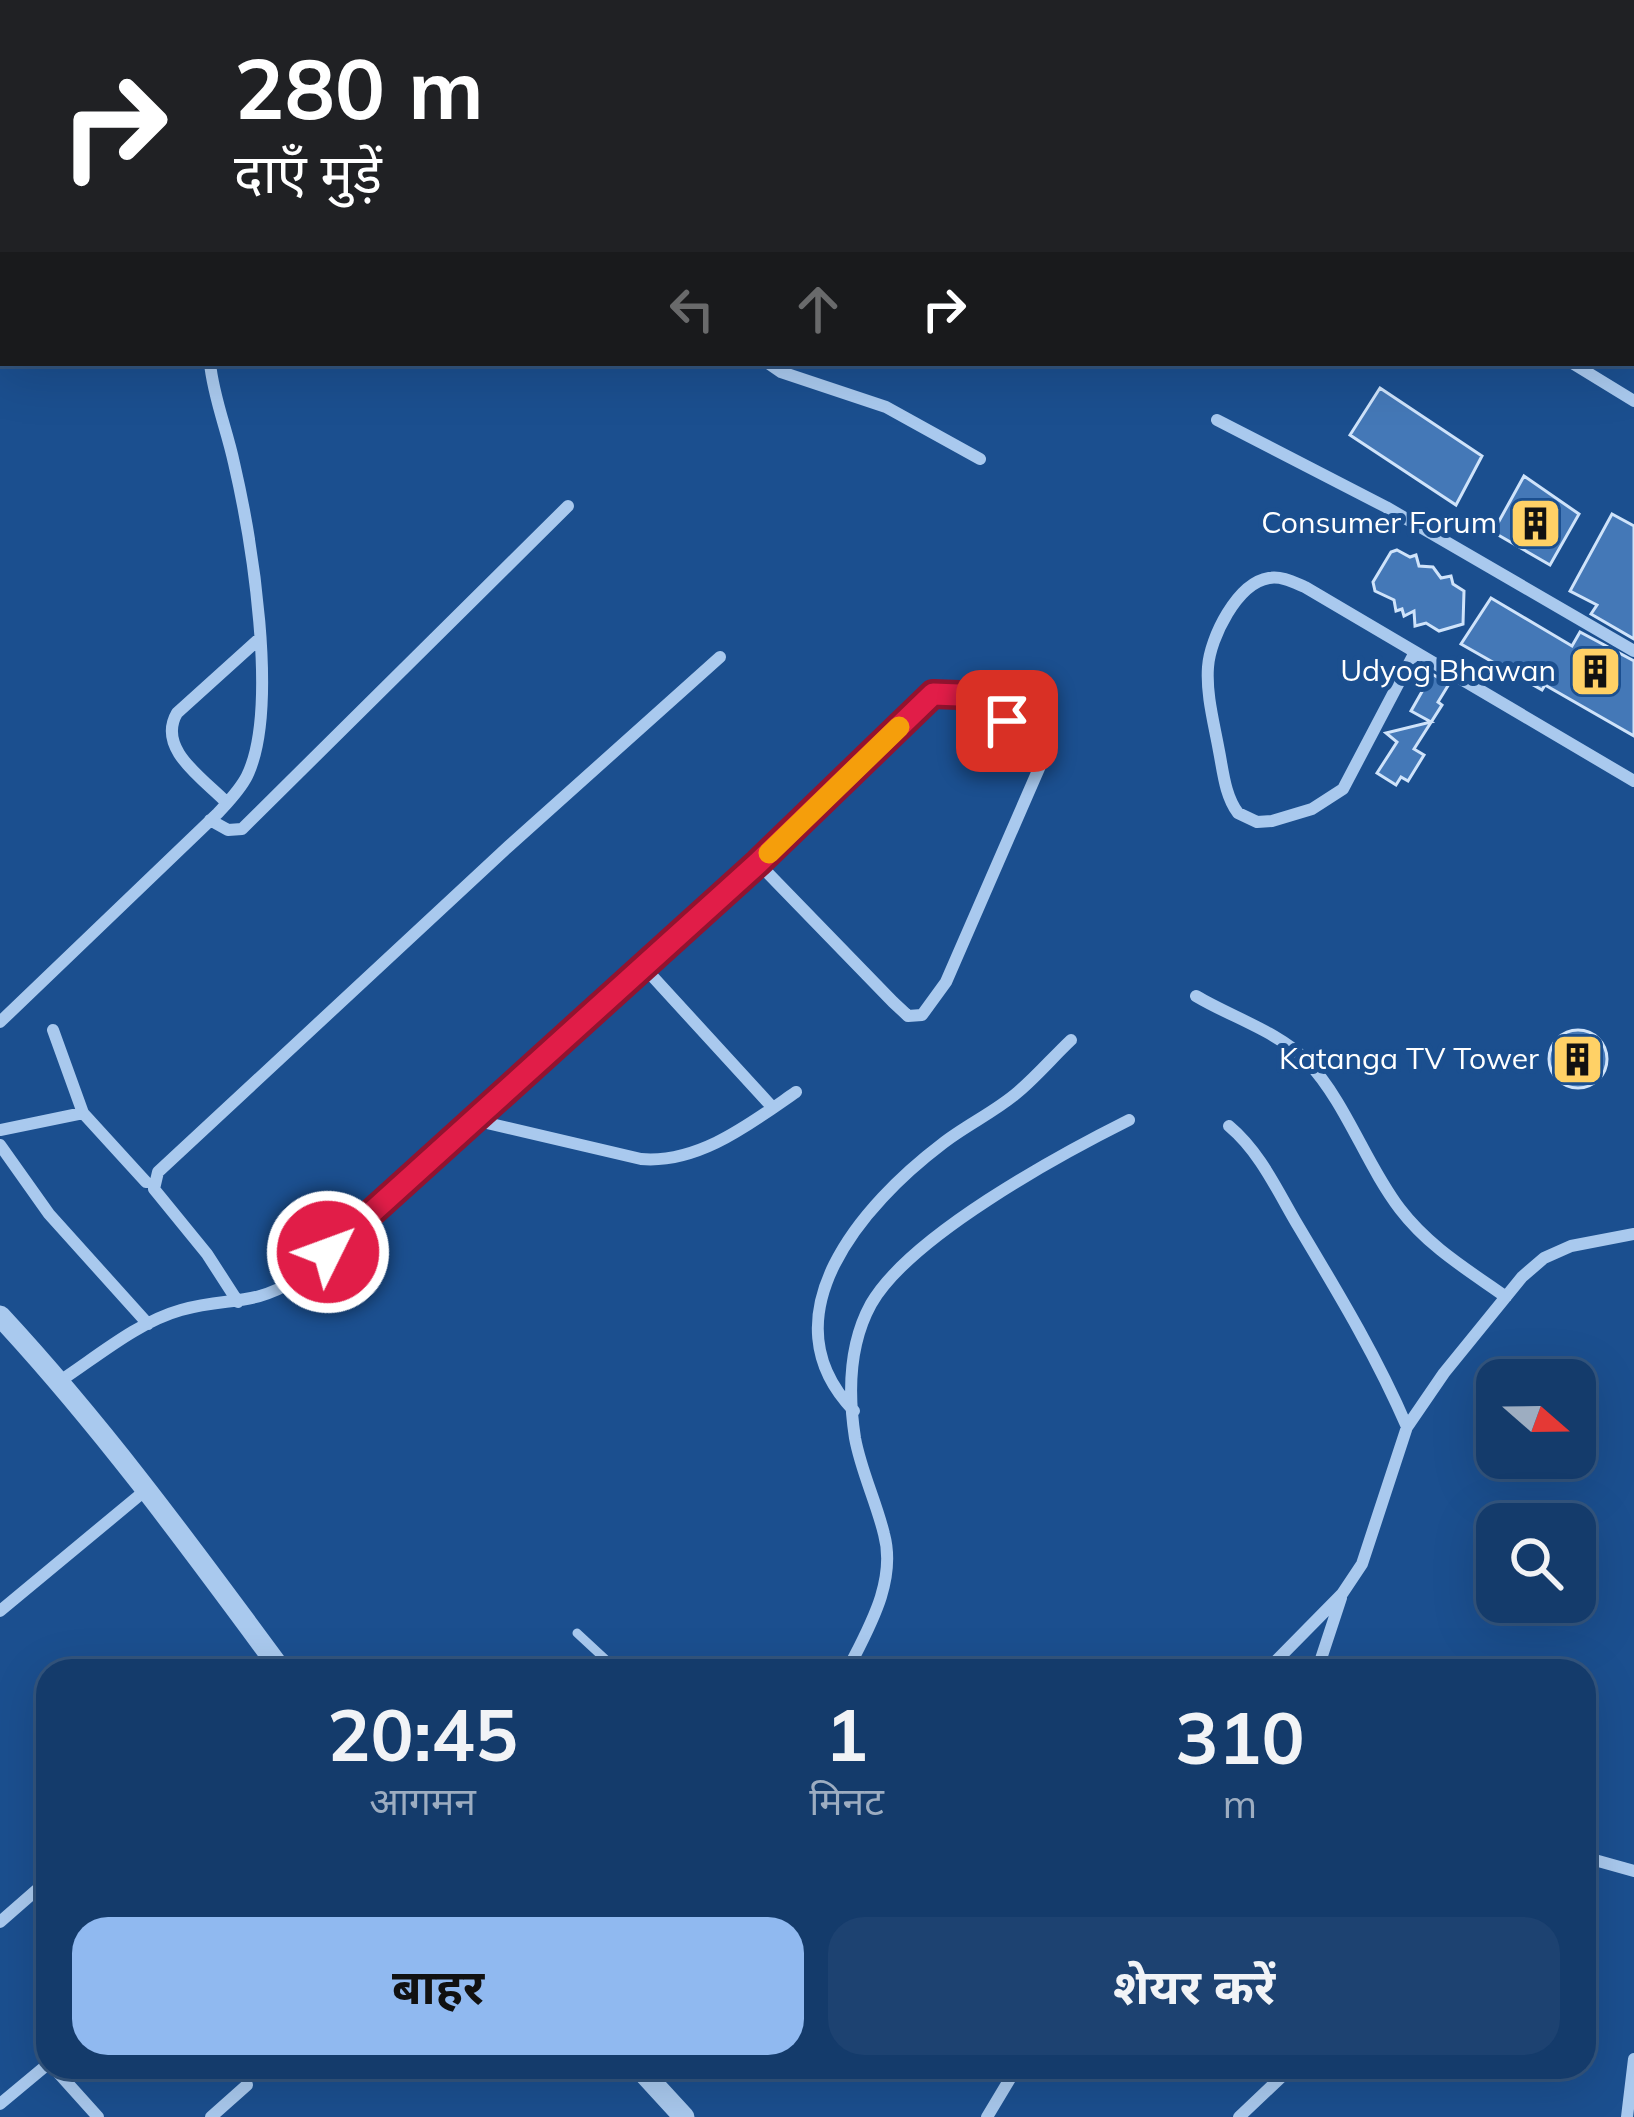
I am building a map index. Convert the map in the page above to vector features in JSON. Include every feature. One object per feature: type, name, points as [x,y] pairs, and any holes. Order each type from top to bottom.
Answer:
[{"type":"street","points":[[0,1022],[210,820],[247,776],[262,687],[259,639],[244,505],[211,366]]},
{"type":"street","points":[[772,366],[886,407],[980,459]]},
{"type":"street","points":[[1577,366],[1634,400]]},
{"type":"street","points":[[1217,420],[1387,507],[1634,651]]},
{"type":"street","points":[[210,820],[228,830],[242,829],[568,506]]},
{"type":"street","points":[[1415,652],[1343,789],[1312,808],[1272,821],[1257,822],[1238,813],[1225,778],[1208,663],[1218,633],[1252,586],[1265,578],[1283,578],[1305,587],[1634,781]]},
{"type":"street","points":[[227,803],[179,755],[170,741],[170,729],[177,713],[259,639]]},
{"type":"street","points":[[238,1302],[154,1189],[158,1172],[508,846],[720,657]]},
{"type":"street","points":[[60,1381],[148,1324],[181,1310],[274,1294],[298,1279],[758,863],[933,694],[959,695],[984,706],[1039,746],[1040,766],[946,982],[922,1016],[908,1016],[758,863]]},
{"type":"street","points":[[643,966],[772,1108]]},
{"type":"street","points":[[1196,996],[1267,1032],[1305,1059],[1325,1083],[1410,1221],[1443,1253],[1506,1297]]},
{"type":"street","points":[[52,1030],[83,1113],[146,1182]]},
{"type":"street","points":[[854,1411],[827,1377],[819,1351],[822,1290],[838,1255],[884,1196],[943,1143],[1019,1091],[1071,1040]]},
{"type":"street","points":[[474,1120],[664,1161],[690,1154],[796,1092]]},
{"type":"street","points":[[0,1130],[83,1113]]},
{"type":"street","points":[[852,1659],[885,1586],[889,1560],[886,1537],[865,1479],[854,1411],[851,1361],[872,1303],[887,1282],[942,1233],[1057,1156],[1130,1120]]},
{"type":"street","points":[[1229,1126],[1252,1149],[1349,1311],[1407,1427]]},
{"type":"street","points":[[0,1145],[49,1214],[148,1324]]},
{"type":"street","points":[[1321,1659],[1342,1594],[1372,1540],[1407,1427],[1444,1373],[1522,1277],[1544,1258],[1571,1246],[1634,1234]]},
{"type":"street","points":[[0,1316],[60,1381],[147,1489],[273,1659]]},
{"type":"street","points":[[0,1611],[147,1489]]},
{"type":"street","points":[[1278,1659],[1342,1594]]},
{"type":"street","points":[[1596,1860],[1634,1871]]},
{"type":"street","points":[[0,1922],[36,1890]]},
{"type":"street","points":[[1627,2117],[1634,2059]]},
{"type":"street","points":[[0,2104],[36,2076]]},
{"type":"street","points":[[64,2079],[98,2117]]},
{"type":"street","points":[[654,2079],[684,2117]]},
{"type":"street","points":[[987,2117],[1010,2079]]},
{"type":"street","points":[[1239,2117],[1279,2079]]},
{"type":"street","points":[[211,2117],[248,2085]]},
{"type":"lane","points":[[577,1633],[604,1659]]},
{"type":"building","points":[[1380,388],[1482,456],[1456,505],[1350,435]]},
{"type":"building","name":"Consumer Forum","points":[[1524,476],[1579,514],[1550,565],[1493,532]]},
{"type":"building","points":[[1612,514],[1634,526],[1634,639],[1591,614],[1597,605],[1570,591]]},
{"type":"building","points":[[1397,550],[1416,555],[1419,566],[1433,567],[1441,578],[1451,576],[1453,584],[1464,591],[1463,624],[1439,631],[1426,623],[1415,626],[1414,611],[1404,616],[1402,609],[1396,611],[1394,600],[1375,591],[1373,582]]},
{"type":"building","points":[[1491,598],[1572,646],[1580,632],[1634,661],[1634,736],[1461,644]]},
{"type":"building","points":[[1432,674],[1449,684],[1438,702],[1442,705],[1414,749],[1424,755],[1408,781],[1401,777],[1396,785],[1377,773],[1397,742],[1386,733],[1431,722],[1411,711]]},
{"type":"building","name":"Katanga TV Tower","points":[[1578,1030],[1598,1039],[1607,1059],[1598,1079],[1578,1088],[1558,1079],[1549,1059],[1558,1039]]},
{"type":"slow traffic","points":[[769,853],[899,727]]},
{"type":"place","name":"Consumer Forum","points":[[1536,523]]},
{"type":"place","name":"Udyog Bhawan","points":[[1595,671]]},
{"type":"place","name":"Katanga TV Tower","points":[[1578,1059]]},
{"type":"route","points":[[328,1252],[758,863],[933,694],[959,695],[1007,721]]}]
